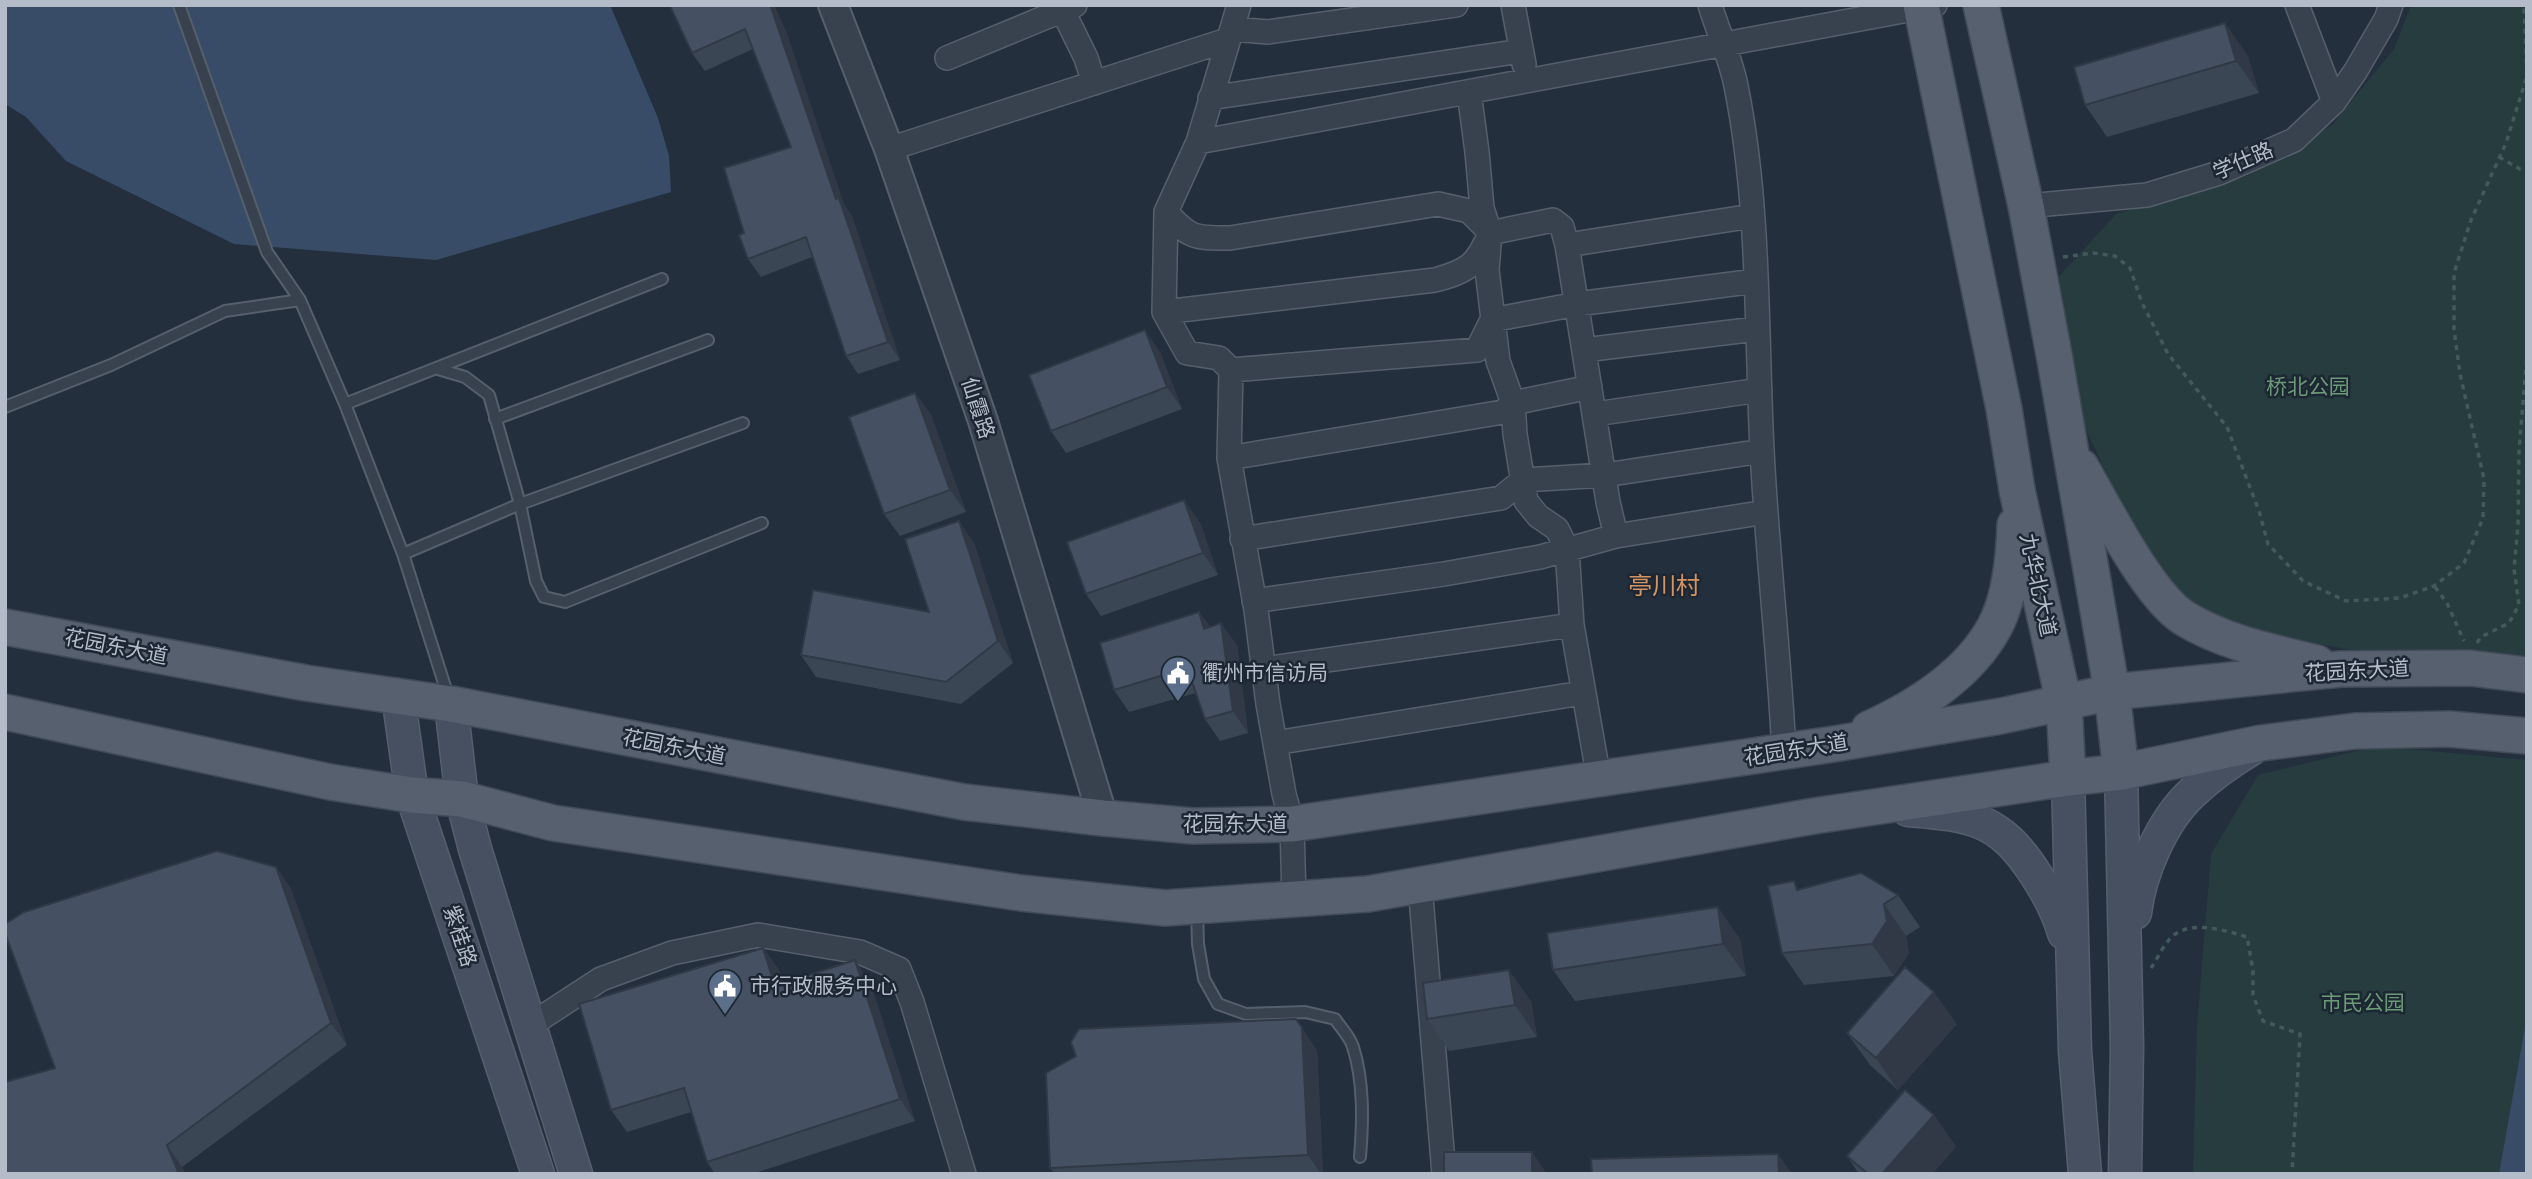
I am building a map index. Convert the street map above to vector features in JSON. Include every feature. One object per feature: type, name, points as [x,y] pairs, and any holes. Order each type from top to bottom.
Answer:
[{"type":"main road","points":[[1981,5],[2026,206],[2112,692],[2121,772],[2127,1046],[2125,1174]]},
{"type":"main road","name":"九华北大道","points":[[1926,6],[2004,409],[2017,490],[2064,703],[2075,1051],[2085,1174]]},
{"type":"main road","points":[[2071,450],[2158,595],[2182,617],[2216,635],[2341,670]]},
{"type":"main road","points":[[1834,744],[1882,723],[1924,698],[1957,674],[1979,650],[1998,619],[2006,593],[2014,551],[2017,490]]},
{"type":"main road","name":"花园东大道","points":[[5,627],[306,683],[451,704],[964,802],[1193,826],[1292,824],[1834,744],[2112,692],[2470,660],[2527,675]]},
{"type":"main road","name":"紫桂路","points":[[398,695],[412,794],[538,1174]]},
{"type":"main road","name":"紫桂路","points":[[451,704],[463,799],[475,849],[576,1174]]},
{"type":"main road","points":[[5,712],[330,782],[463,799],[553,823],[1021,893],[1165,908],[1368,894],[1814,816],[2121,772],[2261,743],[2355,731],[2449,729],[2527,736]]},
{"type":"main road","points":[[2125,1008],[2137,891],[2167,825],[2190,795],[2210,777],[2261,743]]},
{"type":"main road","points":[[1879,808],[1953,813],[1990,826],[2013,842],[2048,893],[2062,923],[2073,964]]},
{"type":"main road","points":[[2127,1046],[2143,1174]]},
{"type":"main road","points":[[2063,1174],[2075,1051]]},
{"type":"street","name":"仙霞路","points":[[833,5],[889,149],[983,421],[1104,818]]},
{"type":"street","points":[[1239,5],[1198,142],[1167,212],[1164,312],[1187,353],[1219,358],[1231,370],[1229,458],[1275,743],[1292,824],[1294,900]]},
{"type":"street","points":[[889,149],[1094,83],[1230,34],[1268,32],[1456,5]]},
{"type":"street","points":[[1513,5],[1527,81]]},
{"type":"street","points":[[1710,5],[1735,83],[1746,145],[1756,281],[1762,451],[1784,752]]},
{"type":"street","points":[[2297,5],[2334,102]]},
{"type":"street","name":"学仕路","points":[[2026,206],[2147,195],[2219,173],[2294,140],[2334,102],[2361,61],[2392,5]]},
{"type":"street","points":[[1198,142],[1926,6]]},
{"type":"street","points":[[947,58],[1065,7],[1094,83]]},
{"type":"street","points":[[1210,98],[1521,51]]},
{"type":"street","points":[[1468,92],[1482,208],[1490,233],[1487,270],[1498,361],[1513,402],[1515,434],[1526,501],[1538,516],[1557,529],[1567,550],[1572,625],[1599,779]]},
{"type":"street","points":[[1167,212],[1182,230],[1198,238],[1230,238],[1438,204],[1453,205],[1469,211],[1490,233]]},
{"type":"street","points":[[1567,245],[1752,216]]},
{"type":"street","points":[[1490,233],[1553,220],[1562,227],[1616,536]]},
{"type":"street","points":[[1164,312],[1434,280],[1455,274],[1477,261],[1490,233]]},
{"type":"street","points":[[1492,320],[1577,303],[1756,281]]},
{"type":"street","points":[[1231,370],[1477,350],[1492,320]]},
{"type":"street","points":[[1584,351],[1756,328]]},
{"type":"street","points":[[1229,458],[1503,412],[1513,402],[1590,387]]},
{"type":"street","points":[[1595,414],[1760,390]]},
{"type":"street","points":[[1242,540],[1501,498],[1523,480],[1605,475],[1762,451]]},
{"type":"street","points":[[1254,601],[1444,574],[1540,557],[1616,536],[1766,512]]},
{"type":"street","points":[[1264,669],[1572,625]]},
{"type":"street","points":[[1275,743],[1582,693]]},
{"type":"street","points":[[1420,885],[1444,1174]]},
{"type":"street","points":[[529,1026],[601,979],[672,953],[758,935],[860,952],[899,969],[912,1002],[964,1174]]},
{"type":"lane","points":[[180,5],[267,252],[300,300],[345,404],[403,554],[451,704]]},
{"type":"lane","points":[[345,404],[662,279]]},
{"type":"lane","points":[[5,407],[111,365],[225,311],[300,300]]},
{"type":"lane","points":[[495,419],[708,340]]},
{"type":"lane","points":[[438,369],[465,377],[489,395],[520,503],[536,581],[544,597],[565,602],[762,523]]},
{"type":"lane","points":[[403,554],[520,503],[743,423]]},
{"type":"lane","points":[[1197,906],[1198,944],[1204,979],[1218,1004],[1246,1014],[1305,1012],[1335,1019],[1353,1045],[1361,1090],[1363,1126],[1360,1157]]},
{"type":"path","points":[[2036,260],[2093,253],[2115,256],[2130,268],[2142,303],[2168,354],[2227,427],[2259,511],[2268,544],[2303,581],[2346,601],[2399,598],[2434,586],[2463,563],[2483,518],[2484,479],[2460,374],[2454,329],[2455,273],[2471,220],[2506,143],[2527,76],[2524,5]]},
{"type":"path","points":[[2499,157],[2520,169],[2527,169]]},
{"type":"path","points":[[2470,660],[2481,637],[2509,623],[2519,605],[2514,569],[2527,356]]},
{"type":"path","points":[[2434,586],[2446,603],[2470,660]]},
{"type":"path","points":[[2125,1008],[2174,933],[2187,928],[2221,929],[2247,937],[2253,970],[2253,995],[2263,1021],[2300,1034],[2292,1174]]},
{"type":"green space","name":"桥北公园","points":[[2411,5],[2527,5],[2527,667],[2350,650],[2251,630],[2184,601],[2143,552],[2083,423],[2055,281],[2116,214],[2244,177],[2332,125],[2394,49]]},
{"type":"green space","name":"市民公园","points":[[2377,746],[2527,760],[2527,1083],[2509,1174],[2193,1174],[2197,1026],[2211,854],[2258,775]]},
{"type":"water","points":[[5,5],[610,5],[658,118],[669,156],[671,192],[436,260],[234,244],[66,161],[26,117],[5,104]]},
{"type":"water","points":[[2527,1016],[2527,1174],[2499,1174]]},
{"type":"building","points":[[770,5],[888,342],[846,356],[806,237],[748,259],[739,235],[744,233],[724,168],[791,147],[745,29],[692,53],[670,6]]},
{"type":"building","points":[[2225,23],[2236,61],[2085,105],[2074,67]]},
{"type":"building","points":[[1145,330],[1167,387],[1051,431],[1029,375]]},
{"type":"building","points":[[915,393],[950,490],[884,514],[849,417]]},
{"type":"building","points":[[1184,500],[1203,553],[1086,594],[1067,542]]},
{"type":"building","points":[[959,521],[998,641],[946,682],[801,655],[813,590],[929,612],[905,539]]},
{"type":"building","points":[[1199,612],[1204,629],[1221,623],[1233,711],[1205,719],[1187,668],[1114,690],[1100,643]]},
{"type":"building","points":[[217,851],[276,867],[331,1023],[167,1145],[179,1174],[5,1174],[5,1082],[55,1068],[5,933],[5,924],[24,912]]},
{"type":"building","points":[[1861,873],[1898,895],[1884,904],[1887,921],[1872,944],[1782,953],[1768,886],[1794,881],[1797,890]]},
{"type":"building","points":[[1718,907],[1723,944],[1553,970],[1547,933]]},
{"type":"building","points":[[763,948],[775,986],[855,960],[900,1099],[707,1162],[684,1088],[611,1110],[579,1004]]},
{"type":"building","points":[[1905,967],[1934,992],[1876,1058],[1847,1033]]},
{"type":"building","points":[[1509,970],[1515,1005],[1427,1019],[1423,983]]},
{"type":"building","points":[[1296,1019],[1302,1028],[1308,1155],[1050,1168],[1046,1073],[1076,1056],[1071,1042],[1079,1029]]},
{"type":"building","points":[[1905,1090],[1934,1115],[1882,1174],[1868,1174],[1847,1156]]},
{"type":"building","points":[[1444,1152],[1532,1152],[1532,1174],[1444,1174]]},
{"type":"building","points":[[1778,1154],[1779,1174],[1592,1174],[1591,1159]]},
{"type":"place","name":"衢州市信访局","points":[[1178,703]]},
{"type":"place","name":"市行政服务中心","points":[[725,1016]]},
{"type":"district","name":"亭川村","points":[[1664,586]]}]
